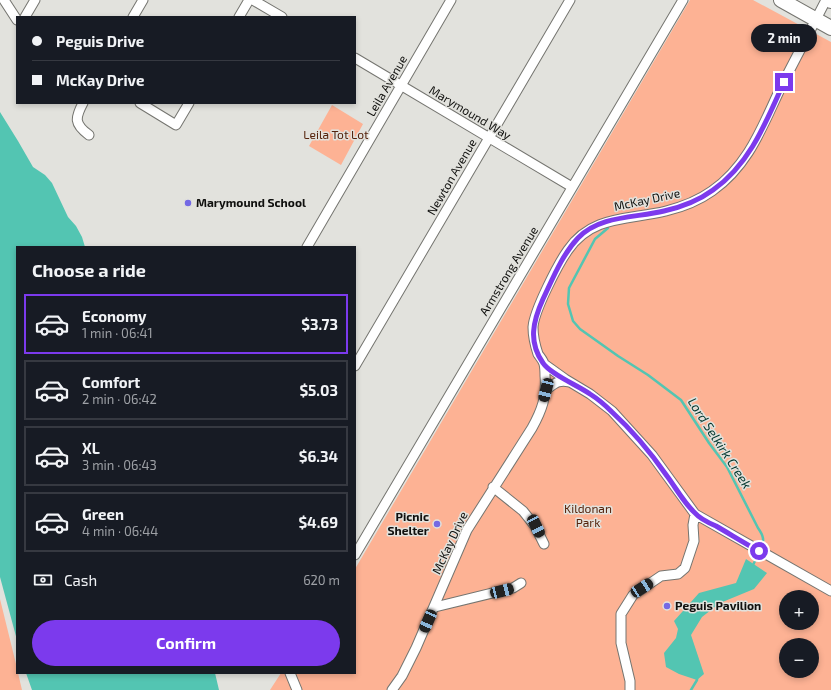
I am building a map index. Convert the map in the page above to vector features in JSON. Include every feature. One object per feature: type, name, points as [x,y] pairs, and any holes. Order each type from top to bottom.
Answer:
[{"type":"main road","points":[[781,0],[831,28]]},
{"type":"street","points":[[4,0],[16,18]]},
{"type":"street","points":[[26,16],[35,0]]},
{"type":"street","points":[[134,16],[143,0]]},
{"type":"street","points":[[240,16],[249,0]]},
{"type":"street","points":[[252,0],[280,16]]},
{"type":"street","name":"Leila Avenue","points":[[308,246],[451,0]]},
{"type":"street","name":"Newton Avenue","points":[[356,364],[570,0]]},
{"type":"street","name":"Armstrong Avenue","points":[[356,553],[683,0]]},
{"type":"street","name":"McKay Drive","points":[[392,690],[409,662],[467,530],[532,428],[542,407],[546,390],[544,364],[538,353],[534,338],[533,326],[536,314],[568,249],[580,236],[594,227],[610,220],[685,206],[713,190],[727,179],[741,164],[756,142],[784,82],[826,0]]},
{"type":"street","name":"Marymound Way","points":[[356,59],[572,187]]},
{"type":"street","points":[[82,104],[76,114],[77,122],[80,129],[88,134]]},
{"type":"street","points":[[142,104],[176,125],[188,104]]},
{"type":"street","points":[[544,364],[569,382],[590,394],[612,411],[652,455],[695,514],[831,591]]},
{"type":"street","points":[[546,390],[556,382],[564,380],[569,382]]},
{"type":"street","points":[[493,487],[524,511],[536,526],[544,544]]},
{"type":"street","points":[[630,690],[630,681],[621,644],[621,614],[633,595],[661,576],[678,574],[685,568],[694,541],[693,525],[695,514]]},
{"type":"street","points":[[434,607],[513,588],[521,583]]},
{"type":"street","points":[[290,674],[297,690]]},
{"type":"green space","name":"Kildonan Park","points":[[690,0],[753,0],[831,42],[831,690],[270,690],[280,674],[286,674],[289,681],[293,674],[356,674],[356,567]]},
{"type":"green space","name":"Leila Tot Lot","points":[[332,105],[363,124],[341,165],[309,146]]},
{"type":"green space","points":[[0,599],[16,664],[16,674],[18,674],[22,690],[0,690]]},
{"type":"shaded area","points":[[0,112],[33,167],[45,175],[52,183],[68,217],[76,226],[82,237],[85,246],[16,246],[16,636],[0,577]]},
{"type":"shaded area","points":[[746,559],[767,573],[754,589],[720,603],[702,617],[691,635],[704,674],[697,680],[679,674],[666,667],[664,653],[676,638],[678,629],[674,621],[699,593],[736,583]]},
{"type":"shaded area","points":[[26,674],[215,674],[219,690],[32,690]]},
{"type":"waterway","name":"Lord Selkirk Creek","points":[[608,228],[595,239],[569,288],[568,304],[573,321],[580,329],[648,375],[681,400],[709,443],[727,467],[762,535],[763,543],[761,549]]},
{"type":"waterway","name":"Lord Selkirk Creek","points":[[753,565],[759,553]]},
{"type":"waterway","name":"Lord Selkirk Creek","points":[[691,690],[697,680],[697,676]]},
{"type":"place","name":"Marymound School","points":[[188,203]]},
{"type":"place","name":"Picnic Shelter","points":[[437,524]]},
{"type":"place","name":"Peguis Pavilion","points":[[667,606]]},
{"type":"route","points":[[759,551],[695,514],[652,455],[612,411],[590,394],[544,364],[538,353],[534,338],[533,326],[536,314],[559,266],[568,249],[580,236],[594,227],[610,220],[639,216],[685,206],[713,190],[727,179],[741,164],[756,142],[784,82]]}]
